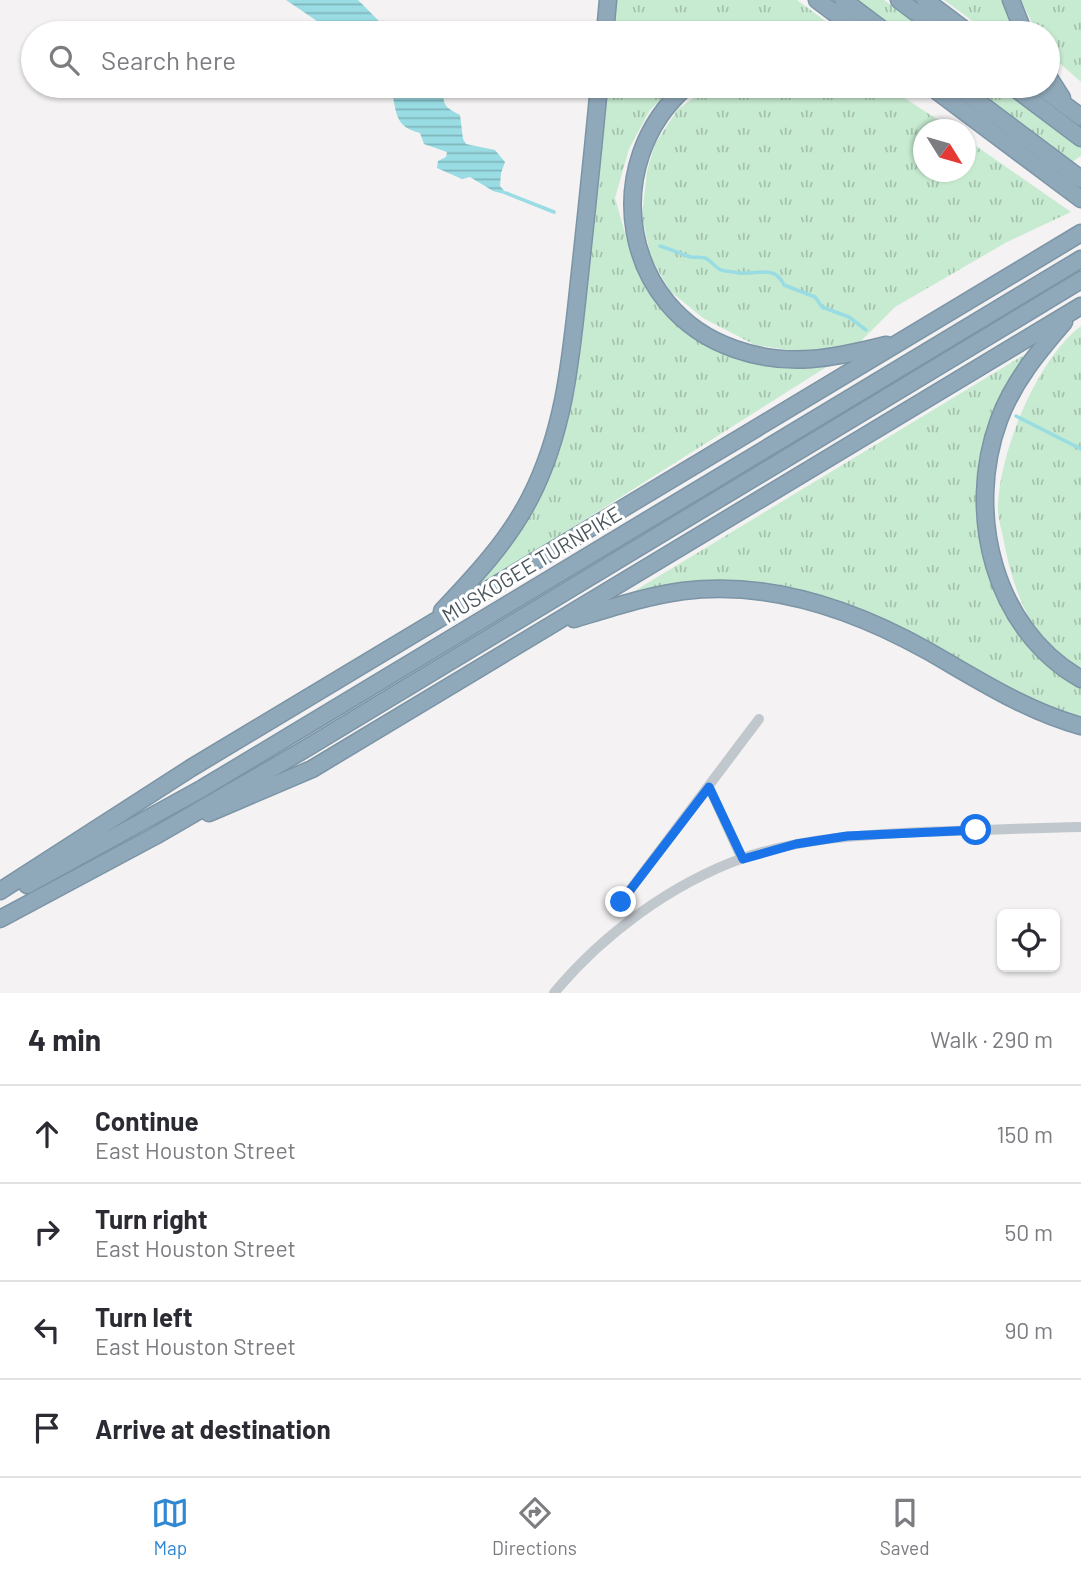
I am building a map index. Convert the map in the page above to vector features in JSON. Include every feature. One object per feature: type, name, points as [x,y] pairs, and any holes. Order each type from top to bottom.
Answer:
[{"type":"highway","points":[[606,21],[608,0]]},
{"type":"highway","points":[[817,0],[845,21]]},
{"type":"highway","points":[[843,0],[871,21]]},
{"type":"highway","points":[[899,0],[927,21]]},
{"type":"highway","points":[[925,0],[953,21]]},
{"type":"highway","points":[[1011,0],[1019,21]]},
{"type":"highway","points":[[1060,96],[1067,107]]},
{"type":"highway","points":[[428,626],[484,565],[512,528],[537,483],[557,432],[568,383],[598,98]]},
{"type":"highway","points":[[674,98],[650,130],[634,182],[633,222],[639,250],[649,275],[667,302],[685,321],[710,338],[736,350],[762,357],[816,360],[902,341]]},
{"type":"highway","points":[[948,98],[1046,163],[1081,179]]},
{"type":"highway","points":[[971,98],[1046,163],[1081,199]]},
{"type":"highway","points":[[1028,98],[1081,138]]},
{"type":"highway","points":[[1055,98],[1081,117]]},
{"type":"highway","points":[[0,891],[191,768],[1081,233]]},
{"type":"highway","name":"MUSKOGEE TURNPIKE","points":[[0,899],[214,781],[1081,259]]},
{"type":"highway","name":"MUSKOGEE TURNPIKE","points":[[0,919],[155,836],[300,752],[1081,280]]},
{"type":"highway","points":[[155,836],[312,769],[1077,309]]},
{"type":"highway","points":[[1077,309],[1029,365],[1007,402],[991,447],[986,474],[985,504],[994,563],[1000,585],[1015,616],[1041,650],[1081,679]]},
{"type":"highway","points":[[551,625],[635,601],[682,591],[737,589],[791,596],[837,608],[873,622],[1013,699],[1081,726]]},
{"type":"street","points":[[621,902],[759,719]]},
{"type":"street","points":[[709,787],[743,859]]},
{"type":"street","points":[[554,993],[597,948],[642,913],[683,887],[743,859],[796,844],[847,836],[1081,827]]},
{"type":"green space","points":[[614,0],[797,0],[826,21],[611,21]]},
{"type":"green space","points":[[857,0],[884,0],[913,21],[885,21]]},
{"type":"green space","points":[[944,0],[1004,0],[1012,21],[973,21]]},
{"type":"green space","points":[[1021,0],[1081,0],[1081,82],[1060,63],[1060,21],[1031,21]]},
{"type":"green space","points":[[603,98],[662,98],[650,110],[629,149],[615,198],[627,240],[643,279],[662,305],[760,362],[828,366],[477,588],[528,515],[549,472]]},
{"type":"green space","points":[[694,98],[904,98],[937,119],[913,119],[913,182],[976,182],[976,146],[1071,212],[1007,242],[895,307],[855,347],[803,352],[755,345],[703,318],[670,291],[651,258],[642,216],[647,171],[655,144],[678,109]]},
{"type":"green space","points":[[988,98],[1015,98],[1081,147],[1081,156],[1072,162]]},
{"type":"green space","points":[[1081,326],[1081,668],[1049,645],[1027,613],[1012,575],[998,509],[1000,483],[1006,459],[1024,408],[1050,360]]},
{"type":"green space","points":[[1032,350],[982,457],[977,514],[990,572],[1007,613],[1026,642],[1044,661],[1081,685],[1081,720],[784,590],[633,596],[631,593]]},
{"type":"water","points":[[286,0],[358,0],[379,21],[317,21]]},
{"type":"water","points":[[393,98],[444,98],[445,104],[460,115],[466,144],[495,150],[505,162],[500,186],[508,195],[493,191],[470,177],[462,179],[437,168],[438,161],[446,157],[447,152],[424,144],[420,133],[404,126],[397,115]]},
{"type":"waterway","points":[[506,193],[554,212]]},
{"type":"waterway","points":[[660,246],[691,257],[705,258],[722,270],[776,275],[784,285],[815,297],[822,307],[849,317],[866,330]]},
{"type":"waterway","points":[[1016,416],[1081,449]]},
{"type":"route","points":[[621,902],[709,787],[743,859],[796,844],[847,836],[976,830]]}]
